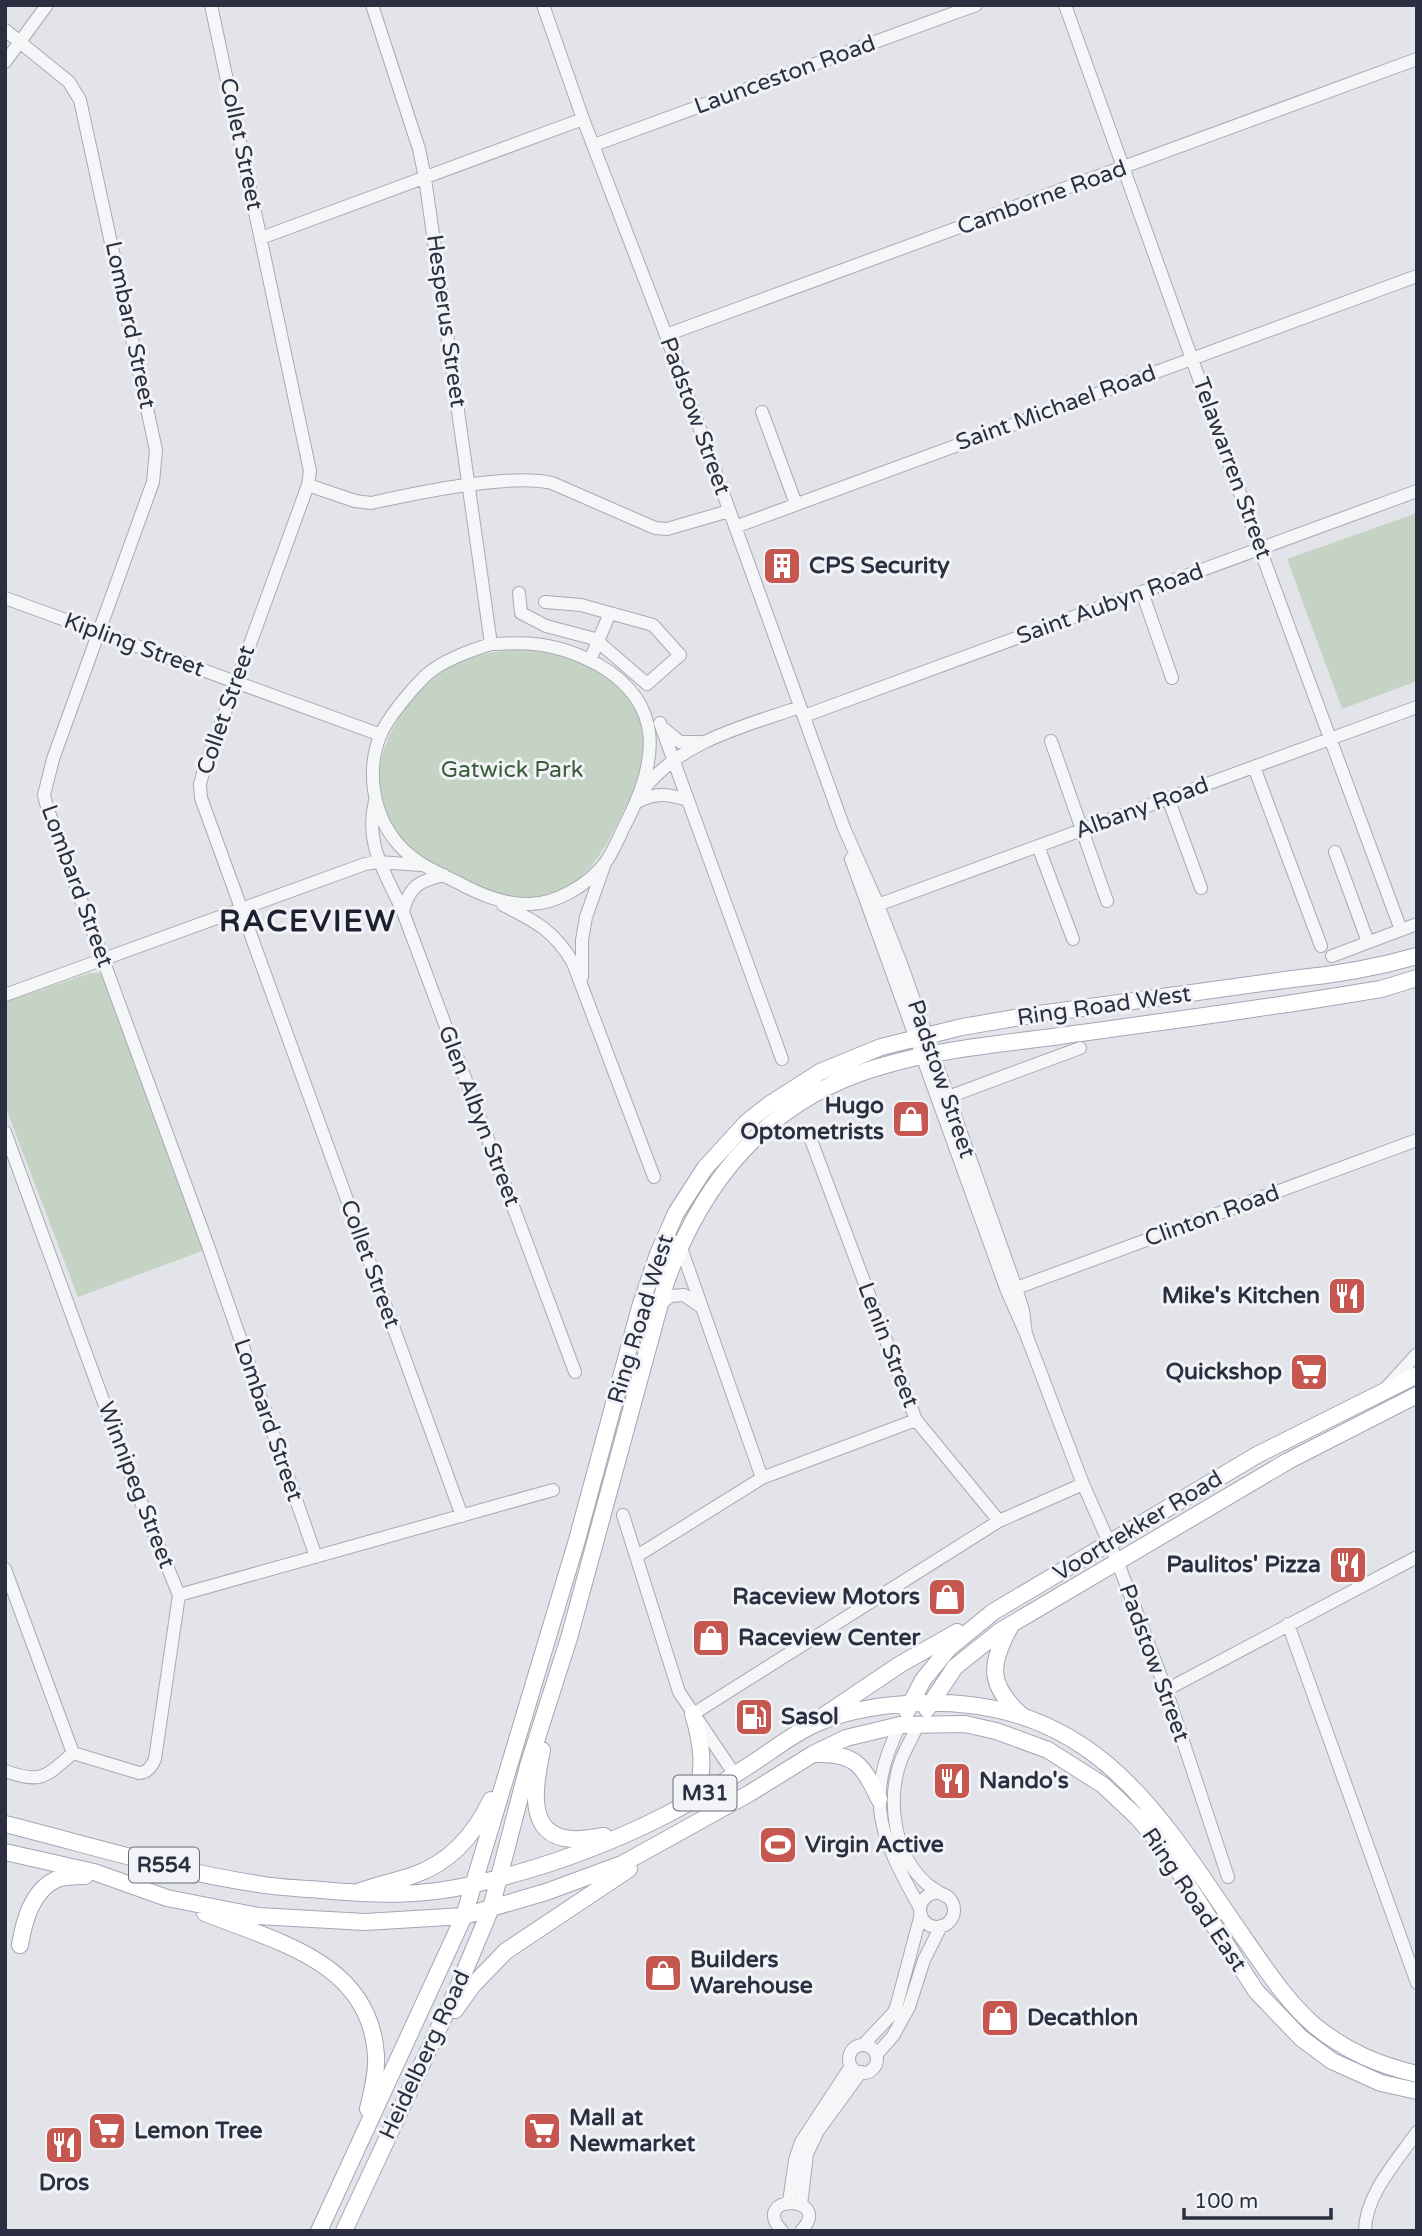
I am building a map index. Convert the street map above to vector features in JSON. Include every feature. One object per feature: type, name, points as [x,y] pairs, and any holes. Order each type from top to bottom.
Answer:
[{"type":"main road","name":"Ring Road West","points":[[475,1885],[510,1759],[577,1540],[640,1307],[666,1236],[689,1190],[705,1168],[747,1122],[820,1072],[853,1057],[921,1037],[1032,1015],[1357,971],[1417,956]]},
{"type":"main road","name":"Ring Road West","points":[[500,1878],[528,1766],[569,1638],[659,1305],[680,1245],[712,1186],[739,1152],[769,1124],[797,1104],[836,1083],[883,1065],[1296,1003],[1381,989],[1417,978]]},
{"type":"main road","name":"Voortrekker Road","points":[[900,1725],[923,1680],[949,1648],[993,1612],[1257,1455],[1417,1375]]},
{"type":"main road","name":"Voortrekker Road","points":[[919,1723],[955,1667],[1011,1624],[1288,1461],[1417,1395]]},
{"type":"main road","points":[[812,1725],[899,1665],[993,1612]]},
{"type":"main road","points":[[1011,1624],[997,1650],[995,1676],[1006,1699],[1025,1718]]},
{"type":"main road","points":[[549,1696],[547,1730],[534,1788],[537,1811],[543,1825],[556,1835],[570,1839],[624,1833]]},
{"type":"main road","name":"M31","points":[[500,1878],[578,1853],[665,1816],[812,1725],[865,1710],[930,1704]]},
{"type":"main road","name":"Ring Road East","points":[[930,1704],[971,1705],[1025,1718],[1078,1742],[1114,1767],[1148,1803],[1256,1991],[1301,2038],[1332,2062],[1381,2084],[1417,2091]]},
{"type":"main road","points":[[693,1714],[700,1737],[703,1764],[696,1798]]},
{"type":"main road","name":"M31","points":[[491,1908],[590,1877],[622,1864],[661,1844],[813,1754],[846,1738],[919,1723]]},
{"type":"main road","name":"Ring Road East","points":[[919,1723],[965,1724],[996,1731],[1048,1750],[1103,1785],[1138,1818],[1166,1851],[1182,1862],[1273,1980],[1312,2023],[1339,2043],[1384,2066],[1417,2074]]},
{"type":"main road","points":[[813,1754],[839,1754],[856,1762],[868,1777],[878,1799]]},
{"type":"main road","points":[[356,1893],[433,1867],[464,1843],[479,1825],[510,1759]]},
{"type":"main road","name":"R554","points":[[5,1824],[152,1862],[249,1883],[356,1893],[418,1895],[500,1878]]},
{"type":"main road","points":[[438,2030],[473,1985],[506,1951],[628,1870],[661,1844]]},
{"type":"main road","name":"R554","points":[[5,1852],[94,1872],[167,1898],[258,1916],[365,1922],[464,1916],[491,1908]]},
{"type":"main road","points":[[20,1945],[33,1901],[49,1885],[68,1877],[86,1875],[112,1879]]},
{"type":"main road","name":"Heidelberg Road","points":[[344,2231],[438,2030],[491,1908],[500,1878]]},
{"type":"main road","name":"Heidelberg Road","points":[[318,2231],[464,1916],[475,1885]]},
{"type":"main road","points":[[167,1898],[325,1964],[355,1993],[369,2021],[376,2057],[374,2083],[362,2137]]},
{"type":"street","points":[[5,62],[47,5]]},
{"type":"street","name":"Collet Street","points":[[211,5],[308,458],[308,485],[234,681],[200,784],[201,798],[462,1516]]},
{"type":"street","name":"Hesperus Street","points":[[372,5],[419,149],[425,178],[491,644]]},
{"type":"street","name":"Padstow Street","points":[[543,5],[921,1037],[948,1097],[1026,1334],[1166,1690],[1228,1877]]},
{"type":"street","name":"Launceston Road","points":[[594,145],[976,5]]},
{"type":"street","name":"Telawarren Street","points":[[1065,5],[1260,549],[1401,930]]},
{"type":"street","name":"Lombard Street","points":[[5,30],[69,82],[80,100],[156,450],[153,482],[52,759],[44,794],[207,1242],[316,1557]]},
{"type":"street","name":"Camborne Road","points":[[666,335],[1417,59]]},
{"type":"street","points":[[261,238],[583,119]]},
{"type":"street","name":"Saint Michael Road","points":[[735,527],[1417,276]]},
{"type":"street","points":[[762,412],[796,504]]},
{"type":"street","points":[[308,485],[355,501],[371,503],[470,486],[542,481],[655,528],[667,529],[729,511]]},
{"type":"street","name":"Saint Aubyn Road","points":[[638,798],[653,777],[674,758],[706,741],[802,711],[1142,592],[1417,491]]},
{"type":"street","points":[[1142,592],[1172,678]]},
{"type":"street","points":[[519,593],[521,613],[546,626],[598,641],[648,684],[680,655],[653,625],[581,605],[545,601]]},
{"type":"street","name":"Kipling Street","points":[[5,598],[381,735]]},
{"type":"street","points":[[590,660],[610,613]]},
{"type":"street","points":[[654,1177],[582,980],[562,944],[529,918],[421,864],[399,845],[384,823],[375,801],[374,765],[381,735],[403,701],[426,675],[461,654],[491,644],[534,644],[574,653],[590,660],[626,685],[672,737],[680,742],[706,741]]},
{"type":"street","points":[[582,980],[582,940],[586,917],[606,862],[638,798],[649,759],[649,725],[642,708],[626,685]]},
{"type":"street","name":"Albany Road","points":[[873,907],[1417,708]]},
{"type":"street","points":[[660,723],[782,1059]]},
{"type":"street","points":[[1051,740],[1107,901]]},
{"type":"street","points":[[1254,767],[1321,946]]},
{"type":"street","points":[[638,798],[662,794],[688,800]]},
{"type":"street","points":[[1168,798],[1201,888]]},
{"type":"street","name":"Glen Albyn Street","points":[[375,801],[371,836],[378,862],[402,912],[575,1372]]},
{"type":"street","points":[[1038,846],[1073,939]]},
{"type":"street","points":[[1335,852],[1368,942]]},
{"type":"street","points":[[485,897],[528,905],[540,903],[585,883],[606,862]]},
{"type":"street","points":[[5,995],[365,864],[421,864]]},
{"type":"street","points":[[402,912],[414,887],[421,881],[444,875]]},
{"type":"street","points":[[1332,956],[1417,924]]},
{"type":"street","points":[[948,1097],[1080,1048]]},
{"type":"street","name":"Padstow Street","points":[[929,1056],[1012,1290]]},
{"type":"street","name":"Winnipeg Street","points":[[5,1132],[134,1485],[179,1595],[152,1765],[139,1773],[73,1753]]},
{"type":"street","name":"Lenin Street","points":[[811,1140],[916,1420],[999,1521]]},
{"type":"street","name":"Clinton Road","points":[[1012,1290],[1417,1140]]},
{"type":"street","points":[[666,1236],[680,1245],[762,1478]]},
{"type":"street","points":[[659,1305],[671,1296],[684,1295],[700,1307]]},
{"type":"street","points":[[1379,1395],[1417,1354]]},
{"type":"street","points":[[637,1556],[762,1478],[916,1420]]},
{"type":"street","points":[[693,1714],[999,1521],[1083,1484]]},
{"type":"street","points":[[179,1595],[553,1490]]},
{"type":"street","points":[[623,1515],[679,1692],[735,1774]]},
{"type":"street","points":[[1166,1690],[1288,1624],[1415,1563]]},
{"type":"street","points":[[5,1569],[73,1753],[52,1771],[40,1777],[31,1779],[5,1770]]},
{"type":"street","points":[[1288,1624],[1417,1983]]},
{"type":"street","points":[[801,2231],[807,2223],[807,2215],[795,2203],[795,2160],[801,2142],[856,2069],[873,2068],[876,2055],[893,2036],[905,2014],[924,1960],[941,1926],[950,1920],[954,1910],[951,1901],[926,1884],[918,1873],[905,1852],[895,1821],[896,1777],[919,1723]]},
{"type":"street","points":[[900,1725],[884,1760],[878,1799],[880,1821],[887,1844],[923,1919],[930,1926],[941,1926]]},
{"type":"street","points":[[856,2069],[849,2057],[852,2049],[864,2045],[894,2012],[921,1911],[929,1895],[945,1896]]},
{"type":"street","points":[[864,2045],[872,2048],[876,2055]]},
{"type":"street","points":[[1365,2231],[1370,2200],[1417,2132]]},
{"type":"street","points":[[782,2231],[775,2216],[778,2208],[795,2203]]},
{"type":"green space","points":[[1417,513],[1417,681],[1342,709],[1287,559]]},
{"type":"green space","name":"Gatwick Park","points":[[531,649],[589,665],[620,686],[632,700],[641,718],[646,753],[638,786],[606,845],[586,872],[560,891],[543,896],[524,897],[497,892],[433,864],[412,851],[387,816],[379,792],[379,773],[390,734],[400,716],[413,699],[442,672],[475,656]]},
{"type":"green space","points":[[90,973],[100,973],[106,977],[205,1250],[78,1297],[5,1106],[5,1002]]},
{"type":"place","name":"CPS Security","points":[[782,566]]},
{"type":"place","name":"Hugo Optometrists","points":[[911,1119]]},
{"type":"place","name":"Mike's Kitchen","points":[[1347,1296]]},
{"type":"place","name":"Quickshop","points":[[1309,1372]]},
{"type":"place","name":"Paulitos' Pizza","points":[[1348,1565]]},
{"type":"place","name":"Raceview Motors","points":[[947,1597]]},
{"type":"place","name":"Raceview Center","points":[[711,1638]]},
{"type":"place","name":"Sasol","points":[[754,1717]]},
{"type":"place","name":"Nando's","points":[[952,1781]]},
{"type":"place","name":"Virgin Active","points":[[778,1845]]},
{"type":"place","name":"Builders Warehouse","points":[[663,1973]]},
{"type":"place","name":"Decathlon","points":[[1000,2018]]},
{"type":"place","name":"Lemon Tree","points":[[107,2131]]},
{"type":"place","name":"Mall at Newmarket","points":[[542,2131]]},
{"type":"place","name":"Dros","points":[[64,2145]]},
{"type":"district","name":"RACEVIEW","points":[[308,921]]}]
